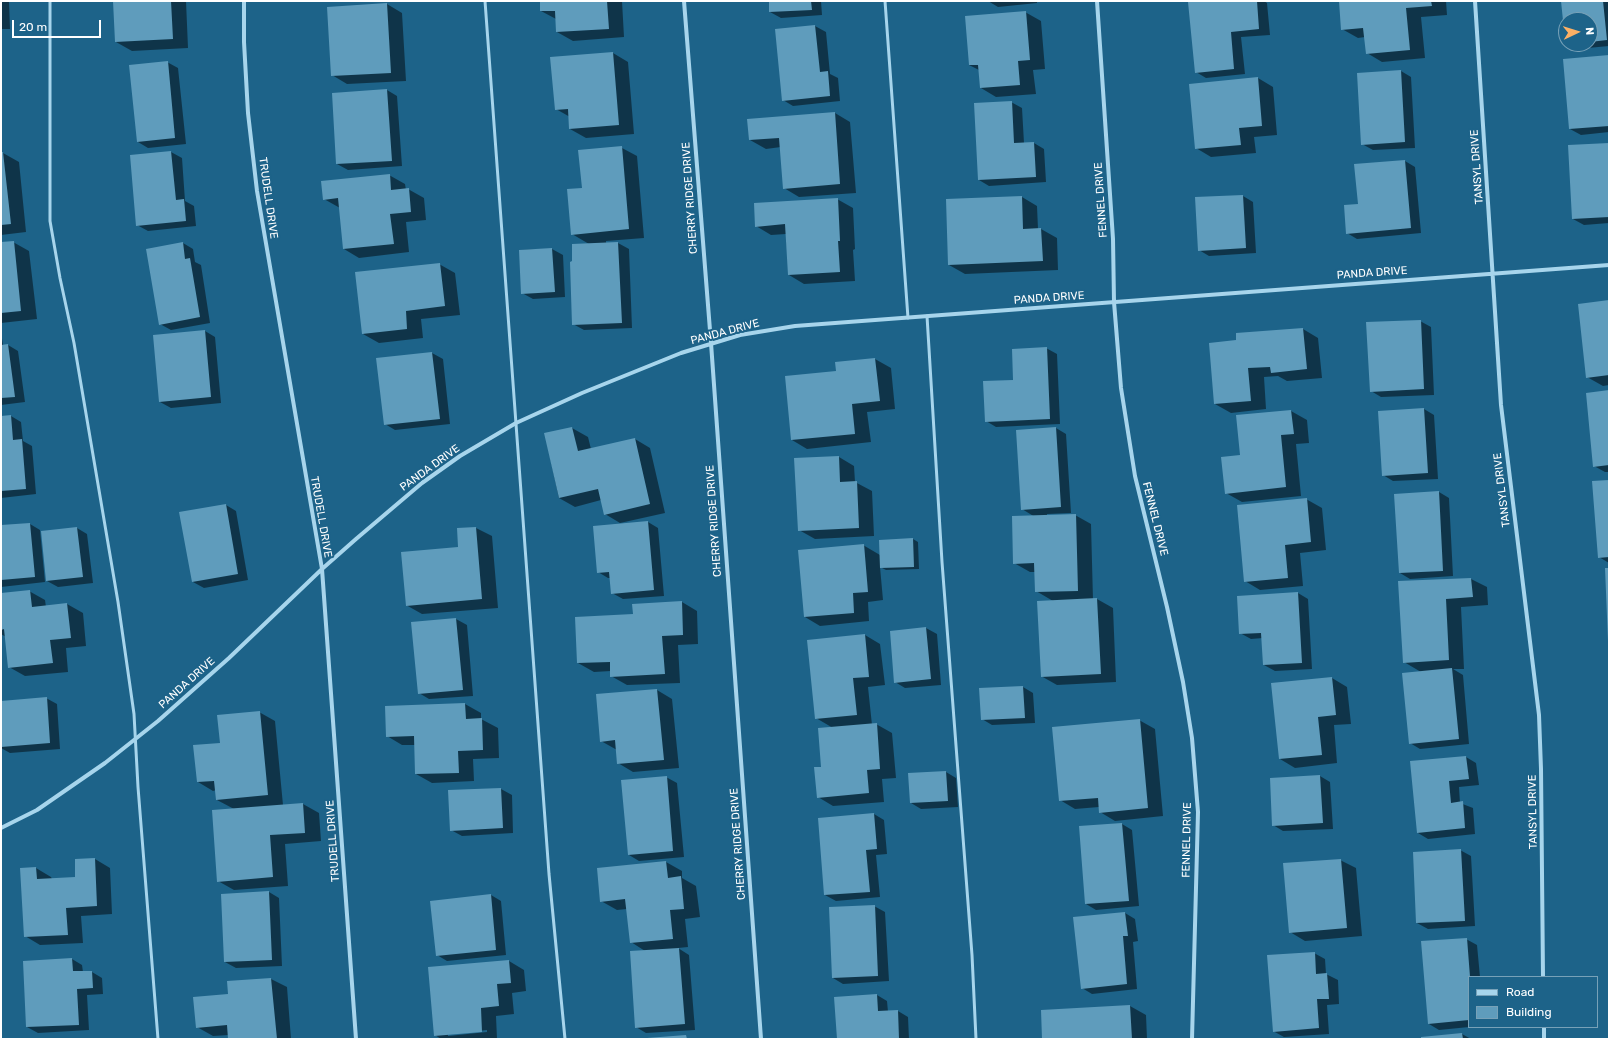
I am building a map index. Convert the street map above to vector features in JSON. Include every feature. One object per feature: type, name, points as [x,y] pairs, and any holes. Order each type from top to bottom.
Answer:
[{"type":"street","name":"TRUDELL DRIVE","points":[[244,1],[244,42],[248,113],[256,191],[322,569],[356,1039]]},
{"type":"street","name":"CHERRY RIDGE DRIVE","points":[[684,1],[711,343],[761,1039]]},
{"type":"street","name":"FENNEL DRIVE","points":[[1097,1],[1113,239],[1114,302],[1121,388],[1135,476],[1168,607],[1183,682],[1192,738],[1198,812],[1192,1039]]},
{"type":"street","name":"TANSYL DRIVE","points":[[1475,1],[1501,405],[1539,715],[1543,976]]},
{"type":"street","name":"PANDA DRIVE","points":[[1,828],[37,810],[105,763],[158,721],[229,658],[322,569],[422,483],[460,456],[516,423],[589,390],[711,343],[740,335],[795,326],[1609,264]]},
{"type":"street","points":[[1544,1028],[1544,1039]]},
{"type":"lane","points":[[50,1],[50,221],[74,343],[118,602],[134,714],[138,786],[158,1039]]},
{"type":"lane","points":[[485,1],[549,874],[565,1039]]},
{"type":"lane","points":[[885,1],[908,318]]},
{"type":"lane","points":[[927,316],[942,562],[972,955],[976,1039]]},
{"type":"building","points":[[113,1],[171,1],[173,39],[115,42]]},
{"type":"building","points":[[540,1],[607,1],[609,29],[556,32],[555,11],[540,11]]},
{"type":"building","points":[[769,1],[811,1],[812,10],[769,12]]},
{"type":"building","points":[[1257,1],[1259,29],[1231,32],[1234,69],[1195,73],[1188,2]]},
{"type":"building","points":[[1339,1],[1431,1],[1432,6],[1406,8],[1410,50],[1366,54],[1363,28],[1341,30]]},
{"type":"building","points":[[1561,1],[1603,1],[1607,40],[1598,41],[1598,12],[1562,12]]},
{"type":"building","points":[[387,3],[391,73],[331,76],[327,7]]},
{"type":"building","points":[[1026,11],[1030,60],[1018,61],[1020,85],[980,88],[978,65],[969,65],[965,16]]},
{"type":"building","points":[[815,25],[820,72],[828,71],[830,96],[782,101],[775,29]]},
{"type":"building","points":[[613,52],[619,125],[569,129],[568,109],[555,110],[550,57]]},
{"type":"building","points":[[1609,55],[1609,126],[1569,129],[1563,59]]},
{"type":"building","points":[[168,61],[175,138],[137,142],[129,65]]},
{"type":"building","points":[[1401,70],[1405,142],[1361,145],[1357,73]]},
{"type":"building","points":[[1258,77],[1262,126],[1239,128],[1241,145],[1195,149],[1189,84]]},
{"type":"building","points":[[387,89],[392,161],[336,164],[332,93]]},
{"type":"building","points":[[1012,101],[1014,143],[1034,142],[1036,177],[978,180],[974,103]]},
{"type":"building","points":[[835,112],[840,184],[783,189],[779,138],[749,140],[747,119]]},
{"type":"building","points":[[1609,143],[1609,217],[1572,219],[1568,145]]},
{"type":"building","points":[[622,146],[629,229],[571,235],[567,189],[582,188],[578,150]]},
{"type":"building","points":[[171,151],[176,200],[184,199],[186,221],[136,226],[130,155]]},
{"type":"building","points":[[1,152],[3,152],[11,224],[1,225]]},
{"type":"building","points":[[1405,160],[1411,228],[1346,234],[1344,205],[1358,204],[1354,164]]},
{"type":"building","points":[[390,174],[391,190],[409,188],[411,212],[390,214],[394,244],[343,249],[338,198],[323,200],[321,181]]},
{"type":"building","points":[[1243,195],[1246,248],[1198,251],[1195,197]]},
{"type":"building","points":[[1022,196],[1023,229],[1041,228],[1043,261],[948,265],[946,199]]},
{"type":"building","points":[[838,198],[840,272],[788,275],[785,224],[755,227],[754,203]]},
{"type":"building","points":[[14,241],[21,311],[1,313],[1,242]]},
{"type":"building","points":[[183,242],[185,259],[190,258],[200,317],[159,325],[146,249]]},
{"type":"building","points":[[618,242],[622,323],[572,325],[570,262],[572,261],[572,244]]},
{"type":"building","points":[[552,248],[555,292],[521,294],[519,250]]},
{"type":"building","points":[[440,263],[445,306],[406,311],[407,329],[362,334],[355,272]]},
{"type":"building","points":[[1609,300],[1609,375],[1586,378],[1578,304]]},
{"type":"building","points":[[1421,320],[1424,389],[1370,392],[1366,322]]},
{"type":"building","points":[[1303,328],[1307,369],[1271,373],[1270,367],[1248,368],[1251,401],[1214,404],[1209,343],[1236,340],[1236,333]]},
{"type":"building","points":[[205,330],[211,397],[159,402],[153,335]]},
{"type":"building","points":[[8,344],[15,397],[1,398],[1,345]]},
{"type":"building","points":[[1047,347],[1050,419],[985,422],[983,381],[1013,380],[1012,349]]},
{"type":"building","points":[[432,352],[440,419],[384,425],[376,358]]},
{"type":"building","points":[[875,358],[880,401],[852,404],[855,434],[791,440],[785,376],[836,371],[835,362]]},
{"type":"building","points":[[1609,390],[1609,465],[1593,467],[1586,393]]},
{"type":"building","points":[[1424,408],[1428,473],[1382,476],[1378,411]]},
{"type":"building","points":[[1291,410],[1294,434],[1281,435],[1286,487],[1225,494],[1221,457],[1240,455],[1236,415]]},
{"type":"building","points":[[11,415],[13,440],[22,439],[26,489],[1,491],[1,416]]},
{"type":"building","points":[[572,427],[578,451],[635,438],[650,504],[604,515],[598,489],[559,498],[544,433]]},
{"type":"building","points":[[1056,427],[1061,507],[1021,510],[1016,430]]},
{"type":"building","points":[[839,456],[840,482],[857,481],[859,528],[798,531],[794,458]]},
{"type":"building","points":[[1609,480],[1609,557],[1598,558],[1592,481]]},
{"type":"building","points":[[1439,491],[1443,571],[1399,573],[1394,494]]},
{"type":"building","points":[[1307,498],[1311,542],[1285,545],[1288,578],[1244,582],[1237,505]]},
{"type":"building","points":[[226,504],[238,574],[192,582],[179,512]]},
{"type":"building","points":[[1076,514],[1078,591],[1035,592],[1034,563],[1013,564],[1012,516]]},
{"type":"building","points":[[648,521],[654,590],[611,594],[609,572],[597,573],[593,526]]},
{"type":"building","points":[[30,523],[35,577],[1,580],[1,525]]},
{"type":"building","points":[[77,527],[83,577],[46,581],[41,531]]},
{"type":"building","points":[[476,527],[482,599],[406,606],[401,552],[458,547],[457,528]]},
{"type":"building","points":[[913,538],[914,567],[880,568],[879,540]]},
{"type":"building","points":[[864,544],[868,592],[853,593],[854,613],[804,617],[798,550]]},
{"type":"building","points":[[1605,568],[1609,568],[1609,641],[1608,641]]},
{"type":"building","points":[[1471,578],[1473,597],[1446,599],[1449,660],[1403,663],[1398,581]]},
{"type":"building","points":[[30,590],[32,607],[67,603],[71,638],[50,640],[53,663],[8,668],[4,629],[1,630],[1,593]]},
{"type":"building","points":[[1298,592],[1302,663],[1263,665],[1261,633],[1239,634],[1237,596]]},
{"type":"building","points":[[1097,598],[1101,674],[1041,677],[1037,601]]},
{"type":"building","points":[[682,601],[683,635],[662,636],[665,674],[610,677],[610,662],[577,663],[575,617],[633,614],[632,604]]},
{"type":"building","points":[[456,618],[463,690],[418,694],[411,622]]},
{"type":"building","points":[[926,627],[931,679],[894,683],[890,631]]},
{"type":"building","points":[[865,634],[869,677],[853,678],[857,715],[815,719],[807,640]]},
{"type":"building","points":[[1452,668],[1459,739],[1409,744],[1402,673]]},
{"type":"building","points":[[1332,677],[1336,715],[1318,717],[1322,755],[1279,759],[1271,683]]},
{"type":"building","points":[[1023,686],[1025,718],[981,720],[979,688]]},
{"type":"building","points":[[657,689],[664,760],[617,764],[615,740],[600,742],[596,694]]},
{"type":"building","points":[[47,697],[50,743],[1,747],[1,701]]},
{"type":"building","points":[[465,703],[466,719],[482,718],[483,750],[458,751],[459,773],[415,774],[414,736],[386,737],[385,706]]},
{"type":"building","points":[[260,711],[268,795],[216,800],[214,781],[197,782],[193,745],[220,743],[217,715]]},
{"type":"building","points":[[1140,719],[1148,808],[1099,813],[1098,798],[1059,801],[1052,727]]},
{"type":"building","points":[[877,723],[880,769],[867,770],[869,793],[817,798],[814,767],[821,767],[818,728]]},
{"type":"building","points":[[1466,756],[1469,779],[1449,781],[1451,803],[1463,801],[1465,828],[1417,833],[1410,761]]},
{"type":"building","points":[[946,771],[948,801],[910,803],[908,773]]},
{"type":"building","points":[[1320,775],[1323,823],[1272,826],[1270,778]]},
{"type":"building","points":[[667,776],[673,851],[628,855],[621,780]]},
{"type":"building","points":[[501,788],[503,828],[450,831],[448,790]]},
{"type":"building","points":[[303,803],[305,833],[270,835],[273,877],[217,882],[212,810]]},
{"type":"building","points":[[874,813],[877,849],[866,850],[870,892],[824,895],[818,818]]},
{"type":"building","points":[[1122,823],[1129,901],[1085,904],[1079,826]]},
{"type":"building","points":[[1461,849],[1465,921],[1416,923],[1413,852]]},
{"type":"building","points":[[95,858],[97,906],[66,908],[68,935],[24,937],[20,868],[36,867],[37,879],[75,877],[75,859]]},
{"type":"building","points":[[1341,859],[1347,928],[1289,933],[1283,863]]},
{"type":"building","points":[[666,861],[668,878],[681,876],[684,909],[670,910],[673,939],[630,943],[625,899],[600,902],[597,868]]},
{"type":"building","points":[[269,891],[272,960],[224,962],[221,894]]},
{"type":"building","points":[[491,894],[496,950],[436,956],[430,901]]},
{"type":"building","points":[[875,905],[878,976],[832,978],[829,907]]},
{"type":"building","points":[[1125,912],[1128,936],[1123,936],[1127,984],[1081,989],[1073,917]]},
{"type":"building","points":[[1467,938],[1470,976],[1468,976],[1468,1020],[1428,1024],[1421,941]]},
{"type":"building","points":[[679,948],[685,1024],[635,1028],[630,951]]},
{"type":"building","points":[[1315,952],[1316,974],[1327,973],[1329,999],[1317,999],[1319,1028],[1273,1032],[1267,955]]},
{"type":"building","points":[[72,958],[73,971],[92,971],[93,988],[77,989],[79,1025],[26,1027],[23,961]]},
{"type":"building","points":[[509,960],[511,983],[497,984],[499,1006],[481,1008],[482,1032],[434,1036],[428,967]]},
{"type":"building","points":[[271,978],[277,1039],[228,1039],[227,1025],[196,1028],[193,997],[228,994],[227,981]]},
{"type":"building","points":[[877,994],[878,1011],[898,1010],[899,1039],[837,1039],[834,997]]},
{"type":"building","points":[[1130,1005],[1132,1039],[1042,1039],[1041,1010]]},
{"type":"building","points":[[1462,1033],[1463,1039],[1421,1039],[1421,1037]]},
{"type":"building","points":[[686,1035],[687,1039],[647,1039],[647,1038]]}]
